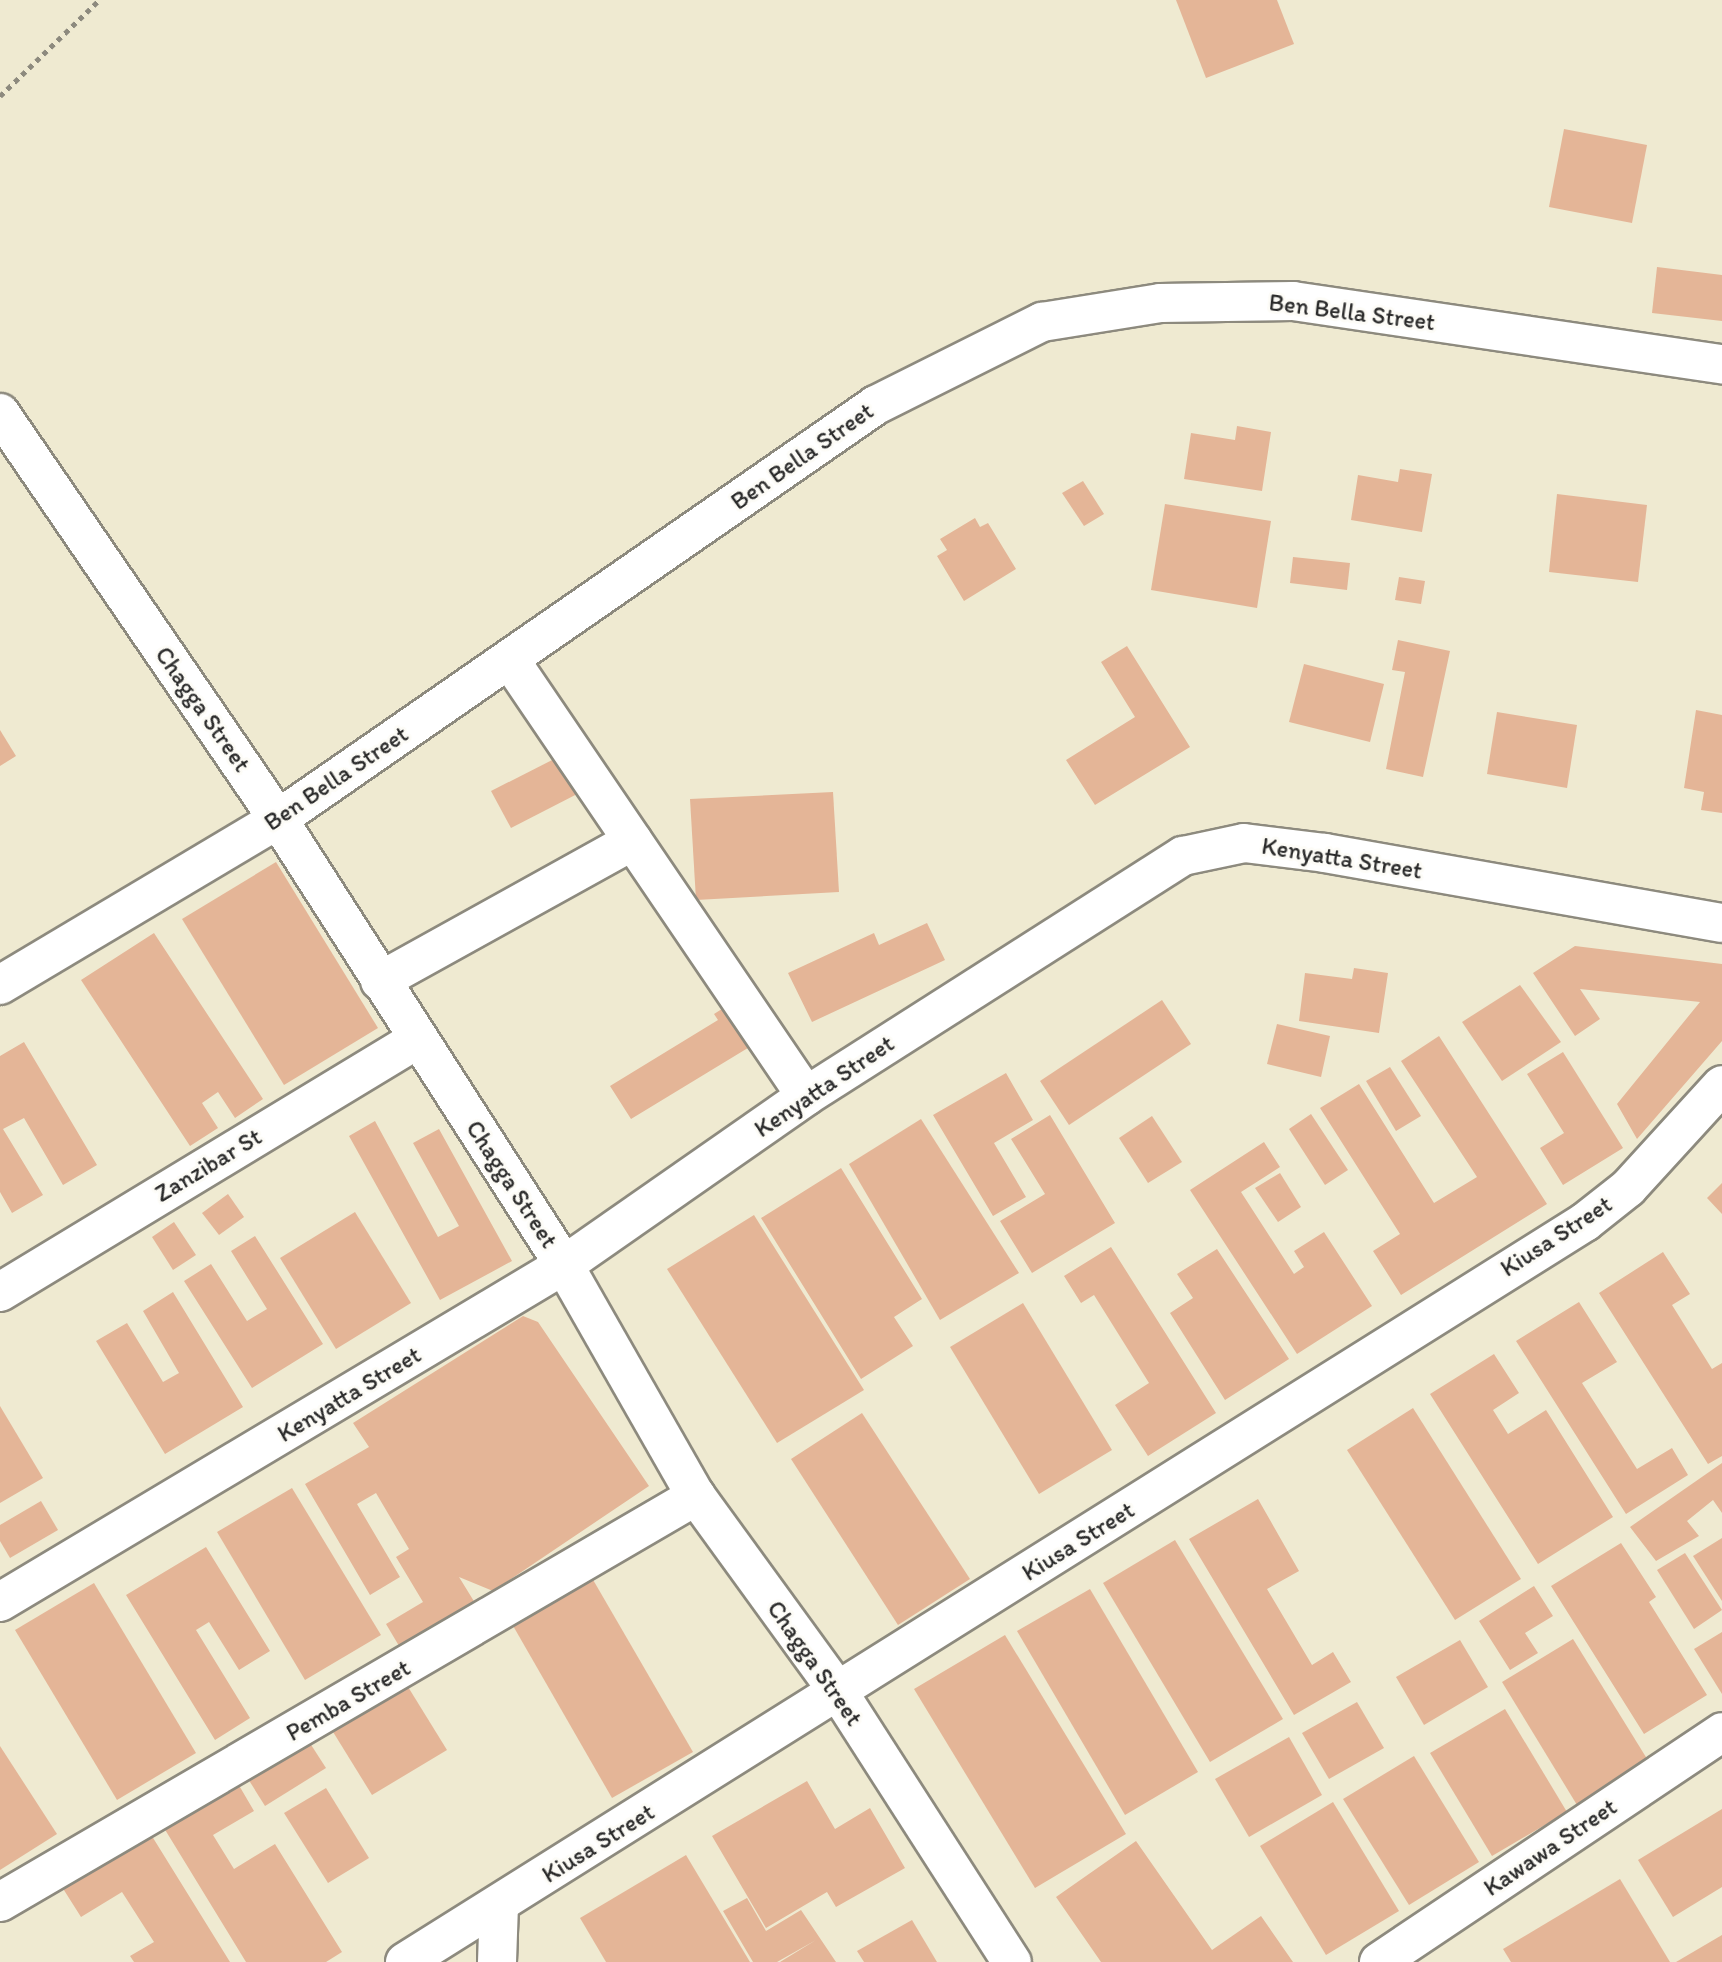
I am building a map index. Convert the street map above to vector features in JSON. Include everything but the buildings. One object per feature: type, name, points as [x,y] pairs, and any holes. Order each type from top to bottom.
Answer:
[{"type":"street","name":"Ben Bella Street","points":[[0,985],[278,819],[876,405],[1042,322],[1160,303],[1293,301],[1722,364]]},
{"type":"street","name":"Chagga Street","points":[[0,413],[278,819],[564,1265],[696,1496],[839,1693],[1012,1962]]},
{"type":"street","points":[[510,660],[806,1096]]},
{"type":"street","points":[[380,981],[633,841]]},
{"type":"street","name":"Kenyatta Street","points":[[0,1602],[564,1265],[806,1096],[1183,856],[1244,844],[1722,923]]},
{"type":"street","name":"Zanzibar St","points":[[0,1292],[417,1039]]},
{"type":"street","name":"Kiusa Street","points":[[405,1962],[839,1693],[1584,1222],[1628,1188],[1722,1085]]},
{"type":"street","name":"Pemba Street","points":[[0,1902],[696,1496]]},
{"type":"street","name":"Kawawa Street","points":[[1379,1962],[1722,1732]]},
{"type":"street","points":[[497,1962],[499,1905]]},
{"type":"path","points":[[0,96],[99,0]]}]
